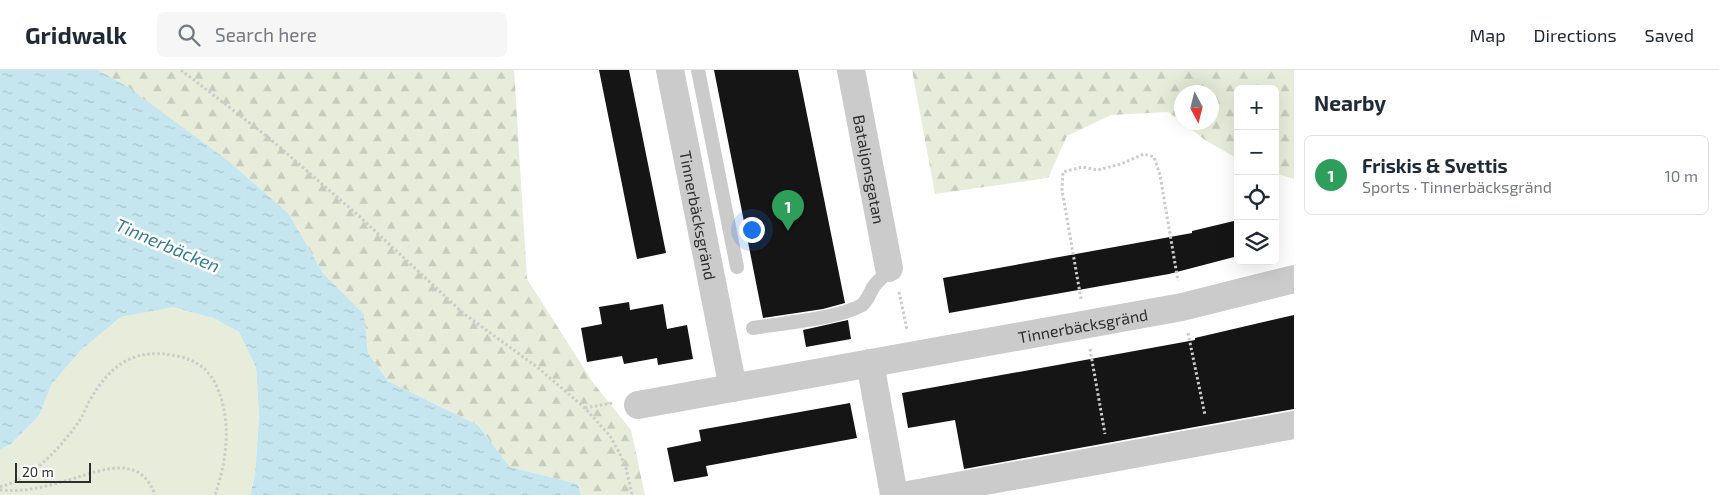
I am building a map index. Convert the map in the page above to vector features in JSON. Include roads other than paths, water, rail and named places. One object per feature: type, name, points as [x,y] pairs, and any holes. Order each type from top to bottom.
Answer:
[{"type":"street","name":"Tinnerbäcksgränd","points":[[670,70],[733,388]]},
{"type":"street","name":"Bataljonsgatan","points":[[852,70],[889,268]]},
{"type":"street","name":"Tinnerbäcksgränd","points":[[638,405],[1182,307],[1294,279]]},
{"type":"street","points":[[870,364],[894,495]]},
{"type":"street","points":[[908,495],[1294,425]]},
{"type":"lane","points":[[698,70],[737,267]]},
{"type":"lane","points":[[753,328],[835,315],[853,309],[864,304],[875,285],[883,279],[889,268]]},
{"type":"water","name":"Tinnerbäcken","points":[[0,70],[98,70],[128,87],[227,160],[289,214],[323,273],[364,314],[368,353],[388,381],[478,425],[510,467],[578,484],[581,495],[250,495],[255,475],[259,414],[256,368],[239,332],[213,318],[173,307],[121,317],[80,351],[52,384],[39,416],[11,444],[0,450]]},
{"type":"place","name":"Friskis & Svettis","points":[[788,231]]}]
